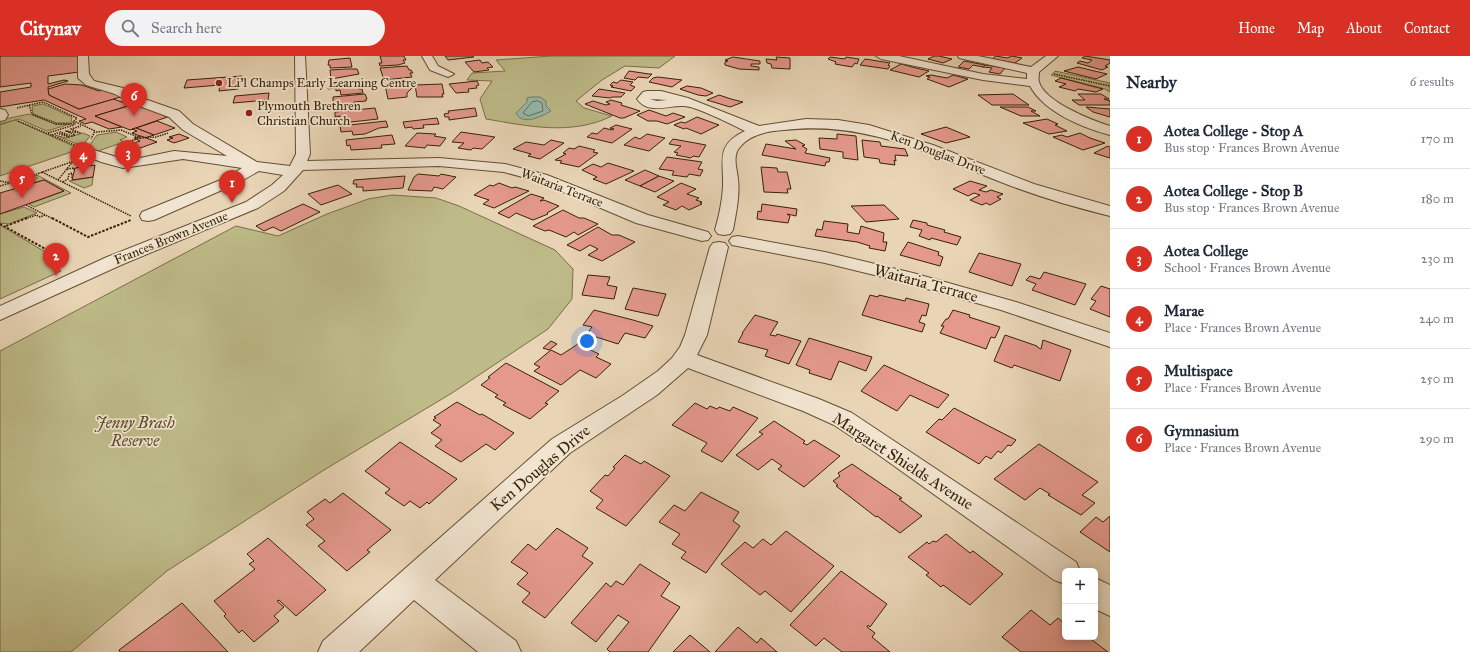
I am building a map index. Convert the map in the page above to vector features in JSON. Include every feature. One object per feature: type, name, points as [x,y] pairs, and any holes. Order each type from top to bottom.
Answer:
[{"type":"street","points":[[83,56],[84,78],[90,83],[119,91],[135,100],[174,114],[188,127],[255,167],[233,180],[139,217]]},
{"type":"street","name":"Frances Brown Avenue","points":[[0,314],[114,261],[252,205],[278,188],[297,168],[303,154],[304,136],[300,56]]},
{"type":"street","points":[[427,56],[434,68],[448,74]]},
{"type":"street","points":[[881,56],[983,77],[1033,75],[1053,56]]},
{"type":"street","points":[[963,56],[1033,75]]},
{"type":"street","points":[[1033,75],[1042,95],[1059,108],[1110,131]]},
{"type":"street","points":[[687,102],[758,131]]},
{"type":"street","points":[[0,113],[2,115],[0,116]]},
{"type":"street","name":"Ken Douglas Drive","points":[[336,652],[561,446],[589,426],[659,382],[689,351],[697,332],[732,188],[728,158],[730,149],[741,139],[758,131],[786,125],[836,124],[878,131],[917,142],[1019,184],[1110,211]]},
{"type":"street","name":"Waitaria Terrace","points":[[88,151],[113,162],[121,163],[140,162],[169,155],[192,156],[255,167],[297,168],[439,162],[506,168],[542,178],[652,223],[721,238],[834,259],[947,288],[1052,319],[1110,340]]},
{"type":"street","name":"Margaret Shields Avenue","points":[[683,358],[811,405],[843,419],[885,446],[1062,569]]},
{"type":"street","points":[[413,581],[504,652]]},
{"type":"street","points":[[1098,594],[1110,602]]},
{"type":"path","points":[[1033,75],[1110,86]]},
{"type":"path","points":[[15,108],[43,102],[76,118],[74,121],[77,124]]},
{"type":"path","points":[[29,105],[32,114],[56,124],[82,125],[96,132],[121,130],[140,138]]},
{"type":"path","points":[[15,120],[88,151]]},
{"type":"path","points":[[48,133],[77,124]]},
{"type":"path","points":[[52,135],[57,133],[69,137],[60,132],[62,132],[72,136],[75,135],[66,131],[69,130],[78,134],[80,133],[71,129],[82,125]]},
{"type":"path","points":[[122,144],[140,138],[156,137],[188,127]]},
{"type":"path","points":[[92,137],[96,132]]},
{"type":"path","points":[[0,186],[73,161],[88,151]]},
{"type":"path","points":[[58,180],[73,161],[88,151]]},
{"type":"path","points":[[67,169],[74,168],[74,170]]},
{"type":"path","points":[[41,172],[139,217]]},
{"type":"path","points":[[63,182],[68,179],[69,174],[72,173],[72,178]]},
{"type":"path","points":[[18,180],[27,185]]},
{"type":"path","points":[[0,181],[11,183]]},
{"type":"path","points":[[26,205],[88,237],[139,217]]},
{"type":"path","points":[[5,226],[36,215],[40,217],[45,215]]},
{"type":"path","points":[[0,224],[51,252],[54,264]]},
{"type":"green space","points":[[551,56],[675,56],[659,68],[625,66],[602,80],[576,101],[584,108],[612,116],[597,122],[565,128],[549,128],[486,119],[480,99],[492,81],[467,80],[472,73],[505,71],[496,60]]},
{"type":"green space","points":[[1055,71],[1110,83],[1110,92],[1105,89],[1051,75]]},
{"type":"green space","points":[[43,104],[72,117],[71,121],[75,123],[57,123],[33,114],[32,106]]},
{"type":"green space","points":[[29,114],[55,124],[70,124],[47,131],[19,119],[0,124],[0,120]]},
{"type":"green space","points":[[15,120],[80,149],[0,176],[0,125]]},
{"type":"green space","points":[[116,132],[127,137],[120,140],[124,142],[95,152],[87,149],[97,135]]},
{"type":"green space","points":[[83,133],[90,136],[82,146],[55,135],[66,138]]},
{"type":"green space","points":[[37,175],[71,193],[34,207],[29,204],[64,191],[44,180],[33,183],[35,182],[33,180],[38,178],[34,176]]},
{"type":"green space","points":[[93,177],[92,185],[84,188],[69,181]]},
{"type":"green space","name":"Jenny Brash Reserve","points":[[392,195],[436,198],[459,206],[555,250],[573,269],[572,299],[548,329],[452,393],[324,470],[167,571],[71,652],[0,652],[0,351],[236,226],[278,236],[327,214],[368,199]]},
{"type":"green space","points":[[24,207],[37,213],[9,224],[0,223],[0,214]]},
{"type":"green space","points":[[0,225],[47,253],[52,265],[61,271],[0,299]]},
{"type":"water","points":[[540,97],[546,101],[546,106],[551,111],[542,116],[527,120],[519,117],[516,113],[527,102],[527,98]]},
{"type":"building","points":[[0,56],[78,56],[78,59],[80,59],[79,72],[48,76],[48,84],[64,80],[68,81],[48,87],[49,95],[79,109],[113,99],[131,105],[95,116],[122,127],[109,129],[92,122],[85,124],[79,121],[86,119],[44,100],[0,107],[0,92],[31,87],[31,83],[0,87]]},
{"type":"building","points":[[380,56],[404,56],[406,60],[403,60],[405,63],[398,65],[380,66],[379,63],[382,63]]},
{"type":"building","points":[[445,56],[473,56],[474,57],[448,60]]},
{"type":"building","points":[[934,56],[952,59],[943,63],[928,59]]},
{"type":"building","points":[[996,56],[1007,58],[1012,56],[1022,58],[1015,63],[992,59]]},
{"type":"building","points":[[1085,56],[1110,60],[1110,63],[1105,66],[1108,67],[1102,70],[1077,63],[1080,61],[1088,63],[1092,60],[1082,58]]},
{"type":"building","points":[[733,57],[760,61],[760,64],[751,64],[751,66],[759,67],[759,70],[739,69],[725,65],[725,62],[728,61],[725,60]]},
{"type":"building","points":[[776,57],[790,58],[790,69],[772,68],[771,64],[767,63],[766,59],[777,60]]},
{"type":"building","points":[[830,57],[859,59],[857,64],[855,63],[852,67],[835,64],[836,62],[828,59]]},
{"type":"building","points":[[350,58],[352,67],[330,68],[330,65],[328,65],[329,60]]},
{"type":"building","points":[[865,59],[890,63],[888,65],[890,66],[888,69],[860,65]]},
{"type":"building","points":[[480,60],[482,63],[488,62],[493,67],[487,68],[489,70],[474,72],[465,62]]},
{"type":"building","points":[[964,61],[985,65],[983,67],[973,65],[969,69],[958,67]]},
{"type":"building","points":[[901,64],[929,71],[919,77],[890,70]]},
{"type":"building","points":[[985,65],[1005,68],[1000,74],[989,72],[992,68],[983,67]]},
{"type":"building","points":[[407,66],[413,73],[410,73],[412,77],[384,80],[380,68]]},
{"type":"building","points":[[1078,67],[1107,74],[1096,79],[1064,71]]},
{"type":"building","points":[[357,69],[359,74],[331,79],[330,70]]},
{"type":"building","points":[[629,71],[652,74],[648,78],[638,77],[635,80],[624,78]]},
{"type":"building","points":[[931,75],[947,78],[953,75],[968,79],[949,87],[927,79],[930,77],[926,76]]},
{"type":"building","points":[[242,76],[238,89],[219,91],[220,85],[184,88],[187,80]]},
{"type":"building","points":[[658,77],[682,80],[672,87],[649,82],[653,78]]},
{"type":"building","points":[[1061,78],[1103,89],[1096,92],[1078,89],[1075,91],[1059,87],[1066,84],[1055,81]]},
{"type":"building","points":[[361,80],[362,84],[358,84],[359,89],[362,89],[363,93],[341,95],[340,90],[336,91],[336,88],[328,89],[328,87],[331,87],[331,83]]},
{"type":"building","points":[[621,80],[633,82],[630,85],[635,87],[631,91],[611,87],[613,86],[610,85],[613,82],[617,83]]},
{"type":"building","points":[[397,81],[398,84],[413,83],[412,88],[407,93],[407,97],[388,99],[385,85],[390,82]]},
{"type":"building","points":[[477,81],[479,85],[476,86],[477,88],[468,89],[469,92],[456,93],[449,84]]},
{"type":"building","points":[[65,84],[82,85],[99,91],[106,89],[124,96],[79,109],[49,95],[48,89]]},
{"type":"building","points":[[442,84],[444,94],[442,94],[443,97],[417,97],[415,85]]},
{"type":"building","points":[[687,86],[701,88],[713,93],[706,96],[680,89]]},
{"type":"building","points":[[599,89],[625,93],[621,97],[610,98],[592,96]]},
{"type":"building","points":[[269,93],[268,100],[233,103],[235,96]]},
{"type":"building","points":[[365,94],[367,99],[366,101],[354,102],[355,106],[334,107],[333,102],[336,102],[333,101],[333,97]]},
{"type":"building","points":[[1013,94],[1029,105],[992,105],[978,95]]},
{"type":"building","points":[[1078,94],[1101,94],[1109,99],[1104,99],[1110,101],[1110,105],[1079,105],[1072,100],[1085,100]]},
{"type":"building","points":[[719,95],[743,102],[730,107],[707,100]]},
{"type":"building","points":[[611,100],[640,111],[624,118],[620,118],[585,104],[593,101],[606,105],[610,104],[606,102]]},
{"type":"building","points":[[138,103],[173,115],[130,130],[95,116]]},
{"type":"building","points":[[1000,107],[1028,107],[1036,111],[1031,111],[1040,116],[1021,116]]},
{"type":"building","points":[[1086,107],[1110,109],[1110,117],[1093,112]]},
{"type":"building","points":[[375,108],[378,119],[341,122],[340,116],[335,117],[335,112]]},
{"type":"building","points":[[475,108],[477,116],[449,120],[449,117],[445,117],[444,114],[449,113],[448,111]]},
{"type":"building","points":[[649,110],[666,116],[673,113],[685,117],[667,124],[657,121],[648,121],[637,115]]},
{"type":"building","points":[[697,117],[719,125],[701,134],[674,125],[681,122],[685,123]]},
{"type":"building","points":[[437,118],[439,124],[423,125],[424,128],[405,128],[403,122]]},
{"type":"building","points":[[1047,119],[1058,124],[1055,125],[1067,131],[1049,134],[1023,123]]},
{"type":"building","points":[[157,121],[175,128],[154,135],[136,128]]},
{"type":"building","points":[[386,121],[388,127],[379,128],[365,134],[353,135],[352,131],[341,132],[340,126]]},
{"type":"building","points":[[616,125],[632,129],[612,143],[587,137],[592,133],[597,134],[604,128],[612,130],[614,129],[610,128]]},
{"type":"building","points":[[946,127],[970,137],[946,143],[921,134]]},
{"type":"building","points":[[136,128],[154,135],[145,138],[132,133],[137,131],[132,129]]},
{"type":"building","points":[[461,132],[495,137],[482,149],[473,148],[471,150],[458,148],[464,143],[452,142]]},
{"type":"building","points":[[417,133],[436,134],[434,136],[446,138],[440,146],[427,145],[425,148],[405,146]]},
{"type":"building","points":[[1080,133],[1105,143],[1083,150],[1053,137],[1062,135],[1067,137]]},
{"type":"building","points":[[179,134],[189,138],[174,143],[167,140],[173,138],[169,137]]},
{"type":"building","points":[[647,134],[665,138],[649,151],[624,145],[635,137],[640,139]]},
{"type":"building","points":[[837,134],[856,136],[858,160],[843,158],[843,152],[820,149],[819,138],[837,139]]},
{"type":"building","points":[[392,135],[395,144],[381,145],[382,148],[351,150],[350,145],[347,146],[346,140]]},
{"type":"building","points":[[141,136],[157,142],[132,151],[122,147],[140,141],[134,138]]},
{"type":"building","points":[[673,139],[706,145],[699,157],[693,156],[691,158],[676,155],[678,153],[674,152],[681,146],[669,144]]},
{"type":"building","points":[[551,140],[564,143],[540,159],[528,156],[531,154],[513,149],[526,142],[544,145]]},
{"type":"building","points":[[796,140],[805,145],[802,146],[807,149],[805,153],[830,158],[829,162],[826,162],[825,166],[762,155],[766,144],[796,149],[785,141]]},
{"type":"building","points":[[862,140],[880,142],[881,146],[905,149],[908,156],[895,155],[895,165],[880,163],[879,159],[864,157]]},
{"type":"building","points":[[579,146],[595,150],[593,152],[598,153],[579,167],[560,163],[562,161],[555,160],[566,154],[563,153],[569,148],[574,149]]},
{"type":"building","points":[[1108,146],[1110,147],[1110,158],[1094,153]]},
{"type":"building","points":[[667,157],[702,162],[698,169],[703,170],[700,176],[689,174],[687,177],[672,175],[674,171],[659,169]]},
{"type":"building","points":[[608,163],[634,171],[606,184],[593,179],[597,177],[582,170],[593,164],[601,167]]},
{"type":"building","points":[[95,165],[93,177],[72,180],[75,168]]},
{"type":"building","points":[[761,167],[777,168],[778,172],[787,172],[791,189],[787,189],[788,193],[764,192]]},
{"type":"building","points":[[645,170],[659,176],[640,186],[625,180]]},
{"type":"building","points":[[418,174],[439,176],[441,174],[456,177],[443,189],[434,187],[432,191],[408,190],[414,177]]},
{"type":"building","points":[[405,176],[403,188],[363,191],[363,187],[356,187],[357,184],[353,184],[354,180]]},
{"type":"building","points":[[659,176],[674,181],[655,192],[640,186]]},
{"type":"building","points":[[44,180],[64,191],[0,214],[0,193]]},
{"type":"building","points":[[970,181],[987,186],[979,190],[986,192],[991,190],[1003,194],[997,197],[1001,199],[990,205],[986,203],[982,205],[970,200],[980,195],[974,193],[968,196],[953,189]]},
{"type":"building","points":[[499,183],[512,188],[515,187],[529,191],[494,208],[483,204],[489,200],[474,195],[490,185],[493,186]]},
{"type":"building","points":[[681,183],[696,189],[687,194],[699,198],[696,200],[702,202],[700,203],[702,204],[689,210],[682,206],[676,210],[663,205],[669,202],[657,197]]},
{"type":"building","points":[[338,185],[352,194],[321,205],[308,194]]},
{"type":"building","points":[[531,194],[544,198],[540,201],[544,200],[559,206],[547,213],[548,214],[533,220],[516,213],[509,218],[498,213]]},
{"type":"building","points":[[303,204],[320,212],[281,231],[273,227],[264,231],[256,226]]},
{"type":"building","points":[[762,204],[797,209],[796,216],[787,214],[790,216],[788,223],[757,219],[758,211],[761,212]]},
{"type":"building","points":[[884,205],[899,219],[866,222],[851,206]]},
{"type":"building","points":[[563,210],[579,218],[584,218],[598,224],[578,235],[574,232],[566,237],[549,230],[545,231],[533,226]]},
{"type":"building","points":[[913,220],[927,223],[927,225],[945,230],[944,232],[961,237],[957,245],[931,238],[930,240],[919,236],[922,230],[910,227]]},
{"type":"building","points":[[824,221],[848,224],[847,232],[859,234],[861,226],[884,233],[883,242],[887,242],[885,251],[869,248],[870,246],[857,242],[815,236],[817,229],[822,230]]},
{"type":"building","points":[[598,227],[612,235],[619,235],[635,242],[602,261],[588,255],[598,249],[590,245],[580,251],[567,245]]},
{"type":"building","points":[[908,242],[939,252],[938,255],[943,257],[940,266],[900,255]]},
{"type":"building","points":[[979,253],[1021,264],[1012,286],[969,272]]},
{"type":"building","points":[[1044,272],[1086,284],[1075,305],[1032,290],[1036,284],[1026,280],[1030,276],[1040,279]]},
{"type":"building","points":[[588,275],[610,277],[607,285],[617,287],[614,299],[582,295]]},
{"type":"building","points":[[1101,286],[1110,289],[1110,317],[1090,309],[1096,301],[1091,299]]},
{"type":"building","points":[[633,288],[666,294],[658,316],[625,309]]},
{"type":"building","points":[[870,295],[878,297],[879,295],[905,301],[906,298],[929,304],[926,316],[922,315],[919,322],[925,324],[922,332],[862,315]]},
{"type":"building","points":[[594,310],[653,326],[645,338],[625,333],[618,344],[587,334],[592,327],[583,325]]},
{"type":"building","points":[[953,310],[1000,327],[995,338],[991,337],[986,349],[940,333],[944,326],[941,326],[946,319],[948,319]]},
{"type":"building","points":[[755,315],[778,322],[770,335],[776,336],[777,334],[801,341],[789,364],[765,356],[768,350],[738,342],[742,333]]},
{"type":"building","points":[[1005,335],[1037,346],[1041,349],[1043,340],[1071,350],[1060,381],[1014,365],[1012,368],[994,361]]},
{"type":"building","points":[[809,338],[872,357],[866,371],[839,361],[831,380],[809,373],[810,370],[796,365]]},
{"type":"building","points":[[551,341],[557,344],[549,350],[543,348]]},
{"type":"building","points":[[578,344],[599,354],[596,357],[611,364],[596,378],[580,370],[561,385],[534,371],[540,367],[534,364],[551,350],[561,355]]},
{"type":"building","points":[[506,363],[559,391],[545,403],[548,404],[530,419],[503,405],[506,403],[495,397],[498,395],[481,385],[490,378],[488,377]]},
{"type":"building","points":[[884,365],[949,395],[938,408],[910,395],[897,411],[861,391]]},
{"type":"building","points":[[457,402],[480,415],[482,414],[514,433],[495,450],[486,444],[461,462],[435,446],[442,440],[431,433],[441,425],[433,420],[436,418],[434,417]]},
{"type":"building","points":[[695,403],[707,409],[710,406],[717,409],[719,407],[730,411],[733,407],[758,418],[722,462],[701,451],[707,443],[672,425]]},
{"type":"building","points":[[954,408],[1016,440],[1011,446],[1008,445],[1001,453],[998,451],[991,459],[986,456],[979,464],[926,432],[939,419],[942,420]]},
{"type":"building","points":[[774,421],[805,441],[803,443],[807,445],[814,440],[840,456],[804,487],[778,469],[782,466],[772,459],[758,470],[736,455],[763,434],[759,432]]},
{"type":"building","points":[[400,442],[457,479],[429,504],[427,502],[420,508],[410,501],[404,506],[385,493],[390,489],[365,471]]},
{"type":"building","points":[[1039,444],[1098,482],[1082,495],[1095,503],[1081,515],[1048,495],[1050,494],[1040,488],[1025,500],[994,479]]},
{"type":"building","points":[[625,455],[641,464],[644,461],[670,476],[626,526],[596,508],[603,500],[590,491],[605,475],[608,476],[615,468],[613,467]]},
{"type":"building","points":[[852,464],[902,498],[899,499],[922,516],[900,533],[877,516],[876,517],[836,486],[838,485],[833,481],[840,476],[838,473]]},
{"type":"building","points":[[701,492],[739,512],[733,521],[740,526],[706,573],[681,558],[686,552],[672,544],[680,534],[659,522],[674,505],[685,511]]},
{"type":"building","points":[[343,493],[391,530],[367,550],[370,552],[347,571],[318,546],[325,541],[306,525],[314,519],[307,512],[325,499],[330,503]]},
{"type":"building","points":[[1110,516],[1110,552],[1080,532],[1096,517],[1103,522]]},
{"type":"building","points":[[557,528],[588,548],[582,556],[593,563],[545,618],[522,602],[530,593],[517,584],[528,573],[511,562],[528,544],[536,550]]},
{"type":"building","points":[[786,531],[834,566],[791,612],[765,591],[760,595],[721,564],[745,542],[753,548],[763,539],[771,545]]},
{"type":"building","points":[[946,534],[970,553],[973,551],[1003,574],[970,605],[943,585],[941,587],[926,575],[929,573],[908,557],[927,542],[929,544],[933,541],[936,542]]},
{"type":"building","points":[[268,538],[326,590],[296,616],[279,600],[277,601],[284,607],[274,616],[279,621],[254,642],[242,630],[239,633],[224,616],[226,614],[214,601],[255,569],[249,564],[254,561],[247,554]]},
{"type":"building","points":[[640,564],[670,583],[661,596],[680,607],[648,652],[610,652],[607,649],[629,622],[618,615],[596,642],[571,623],[606,583],[611,587],[616,581],[623,585]]},
{"type":"building","points":[[841,571],[887,604],[870,627],[868,625],[867,627],[875,633],[872,637],[890,652],[842,652],[824,638],[816,646],[790,625]]},
{"type":"building","points":[[182,603],[228,652],[120,652],[119,650]]},
{"type":"building","points":[[1031,610],[1050,625],[1058,618],[1062,621],[1062,640],[1092,640],[1108,652],[1021,652],[1002,637]]},
{"type":"building","points":[[738,627],[757,643],[761,638],[777,652],[715,652]]},
{"type":"building","points":[[690,635],[710,652],[673,652]]},
{"type":"place","name":"Li'l Champs Early Learning Centre","points":[[219,83]]},
{"type":"place","name":"Plymouth Brethren Christian Church","points":[[249,113]]},
{"type":"place","name":"Gymnasium","points":[[134,116]]},
{"type":"place","name":"Aotea College","points":[[128,173]]},
{"type":"place","name":"Marae","points":[[83,175]]},
{"type":"place","name":"Multispace","points":[[22,198]]},
{"type":"place","name":"Aotea College - Stop A","points":[[232,203]]},
{"type":"place","name":"Aotea College - Stop B","points":[[56,276]]}]
